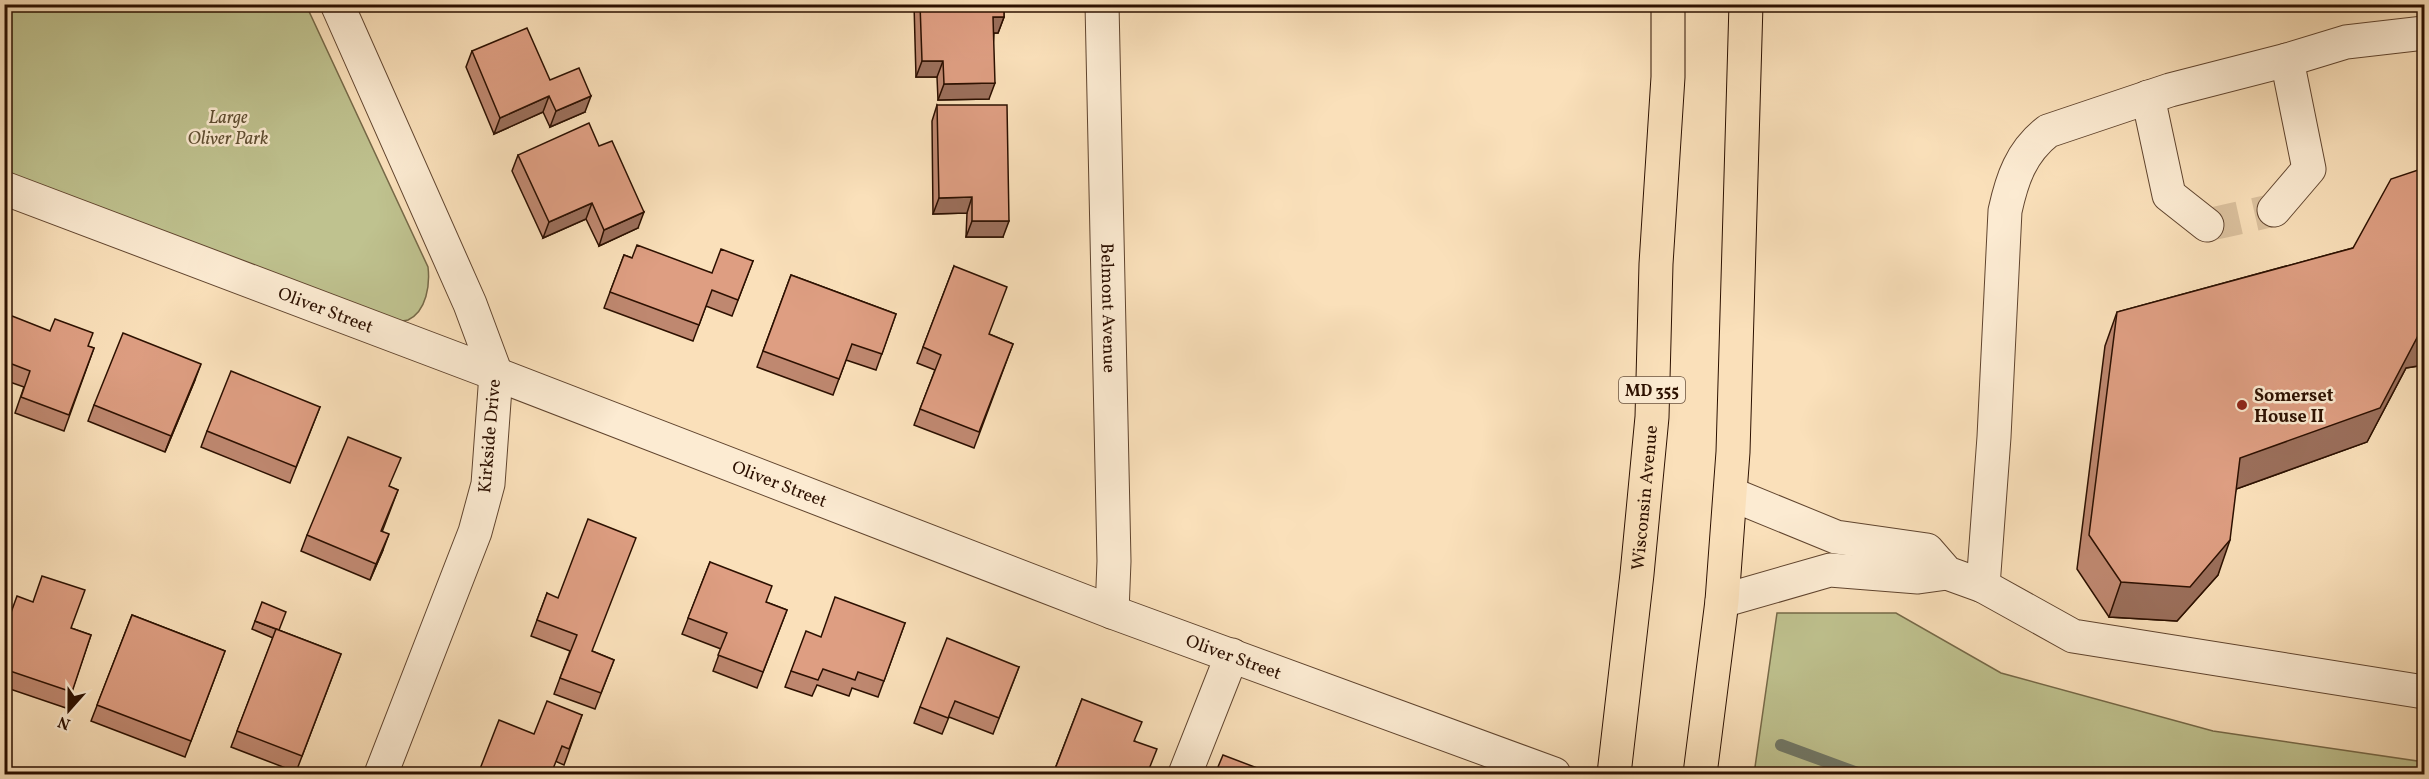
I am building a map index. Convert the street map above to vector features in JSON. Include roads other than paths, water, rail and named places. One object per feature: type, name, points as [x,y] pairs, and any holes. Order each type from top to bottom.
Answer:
[{"type":"main road","name":"Wisconsin Avenue","points":[[1614,774],[1652,417],[1656,264],[1668,77],[1668,4]]},
{"type":"main road","points":[[1700,774],[1722,601],[1731,494],[1746,4]]},
{"type":"street","name":"Kirkside Drive","points":[[336,4],[470,304],[496,374],[488,484],[475,532],[381,774]]},
{"type":"street","name":"Belmont Avenue","points":[[1102,4],[1114,549],[1113,612]]},
{"type":"street","points":[[1983,586],[1994,437],[2005,211],[2012,180],[2035,141],[2048,131],[2148,97],[2346,42],[2424,33]]},
{"type":"street","points":[[2274,210],[2309,169],[2287,60]]},
{"type":"street","points":[[2148,97],[2169,195],[2206,225]]},
{"type":"street","name":"Oliver Street","points":[[4,188],[496,374],[1113,612],[1554,774]]},
{"type":"street","points":[[1731,494],[1836,537],[1927,550],[1947,573]]},
{"type":"street","points":[[1722,601],[1830,570],[1918,577],[1947,573],[1983,586],[2073,636],[2424,692]]},
{"type":"street","points":[[1185,774],[1232,655]]},
{"type":"waterway","points":[[1781,745],[1860,774]]},
{"type":"tunnel","points":[[2207,225],[2274,210]]},
{"type":"place","name":"Somerset House II","points":[[2242,405]]},
{"type":"park label","name":"Large Oliver Park","points":[[228,127]]}]
